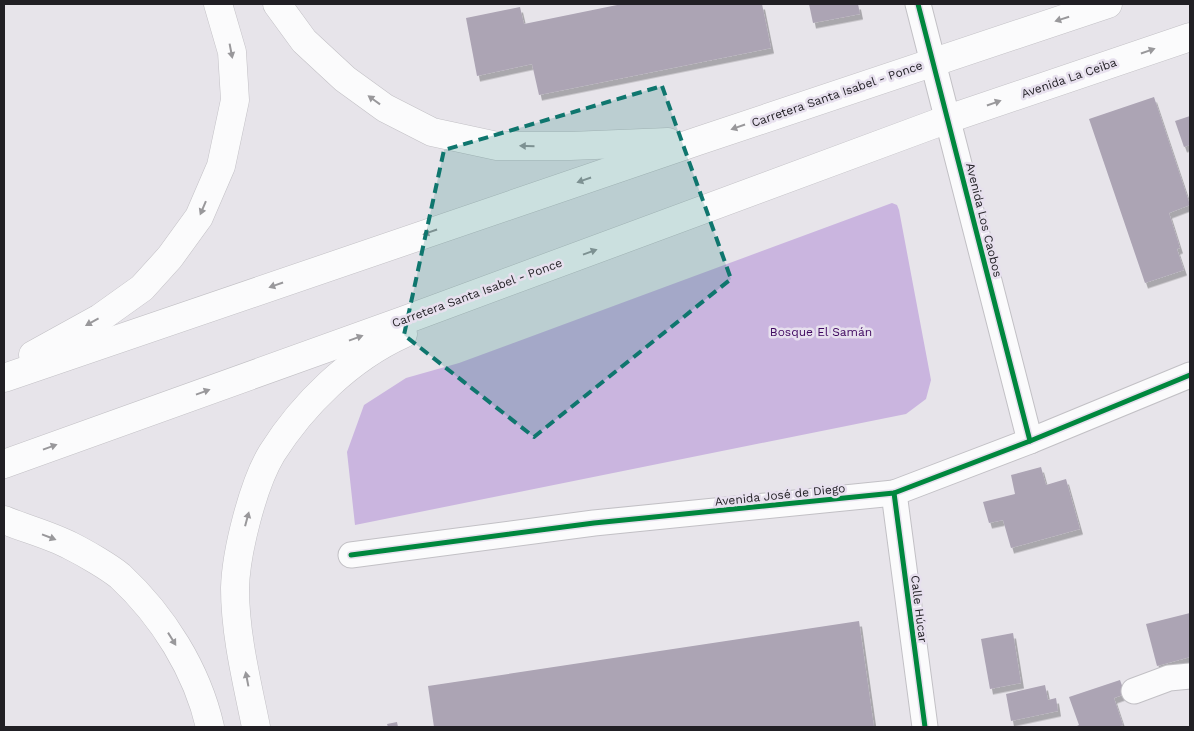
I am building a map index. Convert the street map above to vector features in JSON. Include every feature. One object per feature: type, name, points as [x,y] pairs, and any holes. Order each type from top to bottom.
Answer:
[{"type":"highway","points":[[4,370],[100,318],[142,288],[170,257],[199,218],[221,166],[235,100],[232,52],[218,4]]},
{"type":"highway","points":[[277,4],[304,41],[345,79],[385,108],[432,132],[497,146],[570,146],[698,141]]},
{"type":"highway","points":[[933,61],[1108,4]]},
{"type":"highway","name":"Avenida La Ceiba","points":[[948,119],[1190,37]]},
{"type":"highway","name":"Carretera Santa Isabel - Ponce","points":[[4,378],[933,61]]},
{"type":"highway","name":"Carretera Santa Isabel - Ponce","points":[[4,464],[548,268],[948,119]]},
{"type":"highway","points":[[256,727],[237,628],[235,587],[240,545],[255,493],[272,454],[303,412],[340,375],[388,341],[548,268]]},
{"type":"highway","points":[[4,520],[71,546],[118,575],[156,613],[186,661],[205,705],[210,727]]},
{"type":"street","name":"Avenida Los Caobos","points":[[918,4],[1030,441]]},
{"type":"street","name":"Avenida José de Diego","points":[[351,556],[594,523],[894,493],[1189,383]]},
{"type":"street","name":"Calle Húcar","points":[[894,493],[925,727]]},
{"type":"street","points":[[1134,691],[1169,678],[1190,676]]},
{"type":"highlighted area","points":[[662,86],[731,279],[534,437],[404,335],[444,150]]},
{"type":"green space","name":"Bosque El Samán","points":[[892,203],[897,205],[899,210],[931,380],[926,399],[906,414],[355,525],[347,452],[364,405],[406,378],[459,363]]},
{"type":"building","points":[[622,4],[762,4],[771,48],[539,95],[532,64],[477,76],[466,18],[520,7],[524,24]]},
{"type":"building","points":[[809,4],[858,4],[860,14],[813,23]]},
{"type":"building","points":[[1154,97],[1190,205],[1169,213],[1180,248],[1177,249],[1184,270],[1145,283],[1089,119]]},
{"type":"building","points":[[1190,116],[1190,145],[1184,147],[1175,121]]},
{"type":"building","points":[[1041,467],[1046,485],[1066,479],[1080,529],[1011,548],[1003,520],[989,523],[983,502],[1015,494],[1011,475]]},
{"type":"building","points":[[1190,613],[1190,657],[1157,666],[1146,624]]},
{"type":"building","points":[[859,621],[874,727],[434,727],[428,686]]},
{"type":"building","points":[[1013,633],[1021,683],[990,689],[981,639]]},
{"type":"building","points":[[1120,680],[1125,694],[1114,698],[1123,725],[1117,727],[1075,727],[1079,725],[1069,697]]},
{"type":"building","points":[[1045,685],[1048,700],[1056,698],[1058,711],[1011,721],[1006,694]]},
{"type":"building","points":[[397,722],[398,727],[388,727],[387,724]]},
{"type":"cycle path","points":[[918,4],[1030,441]]},
{"type":"cycle path","points":[[351,555],[594,523],[894,493],[1030,441],[1190,375]]},
{"type":"cycle path","points":[[894,493],[925,727]]}]
